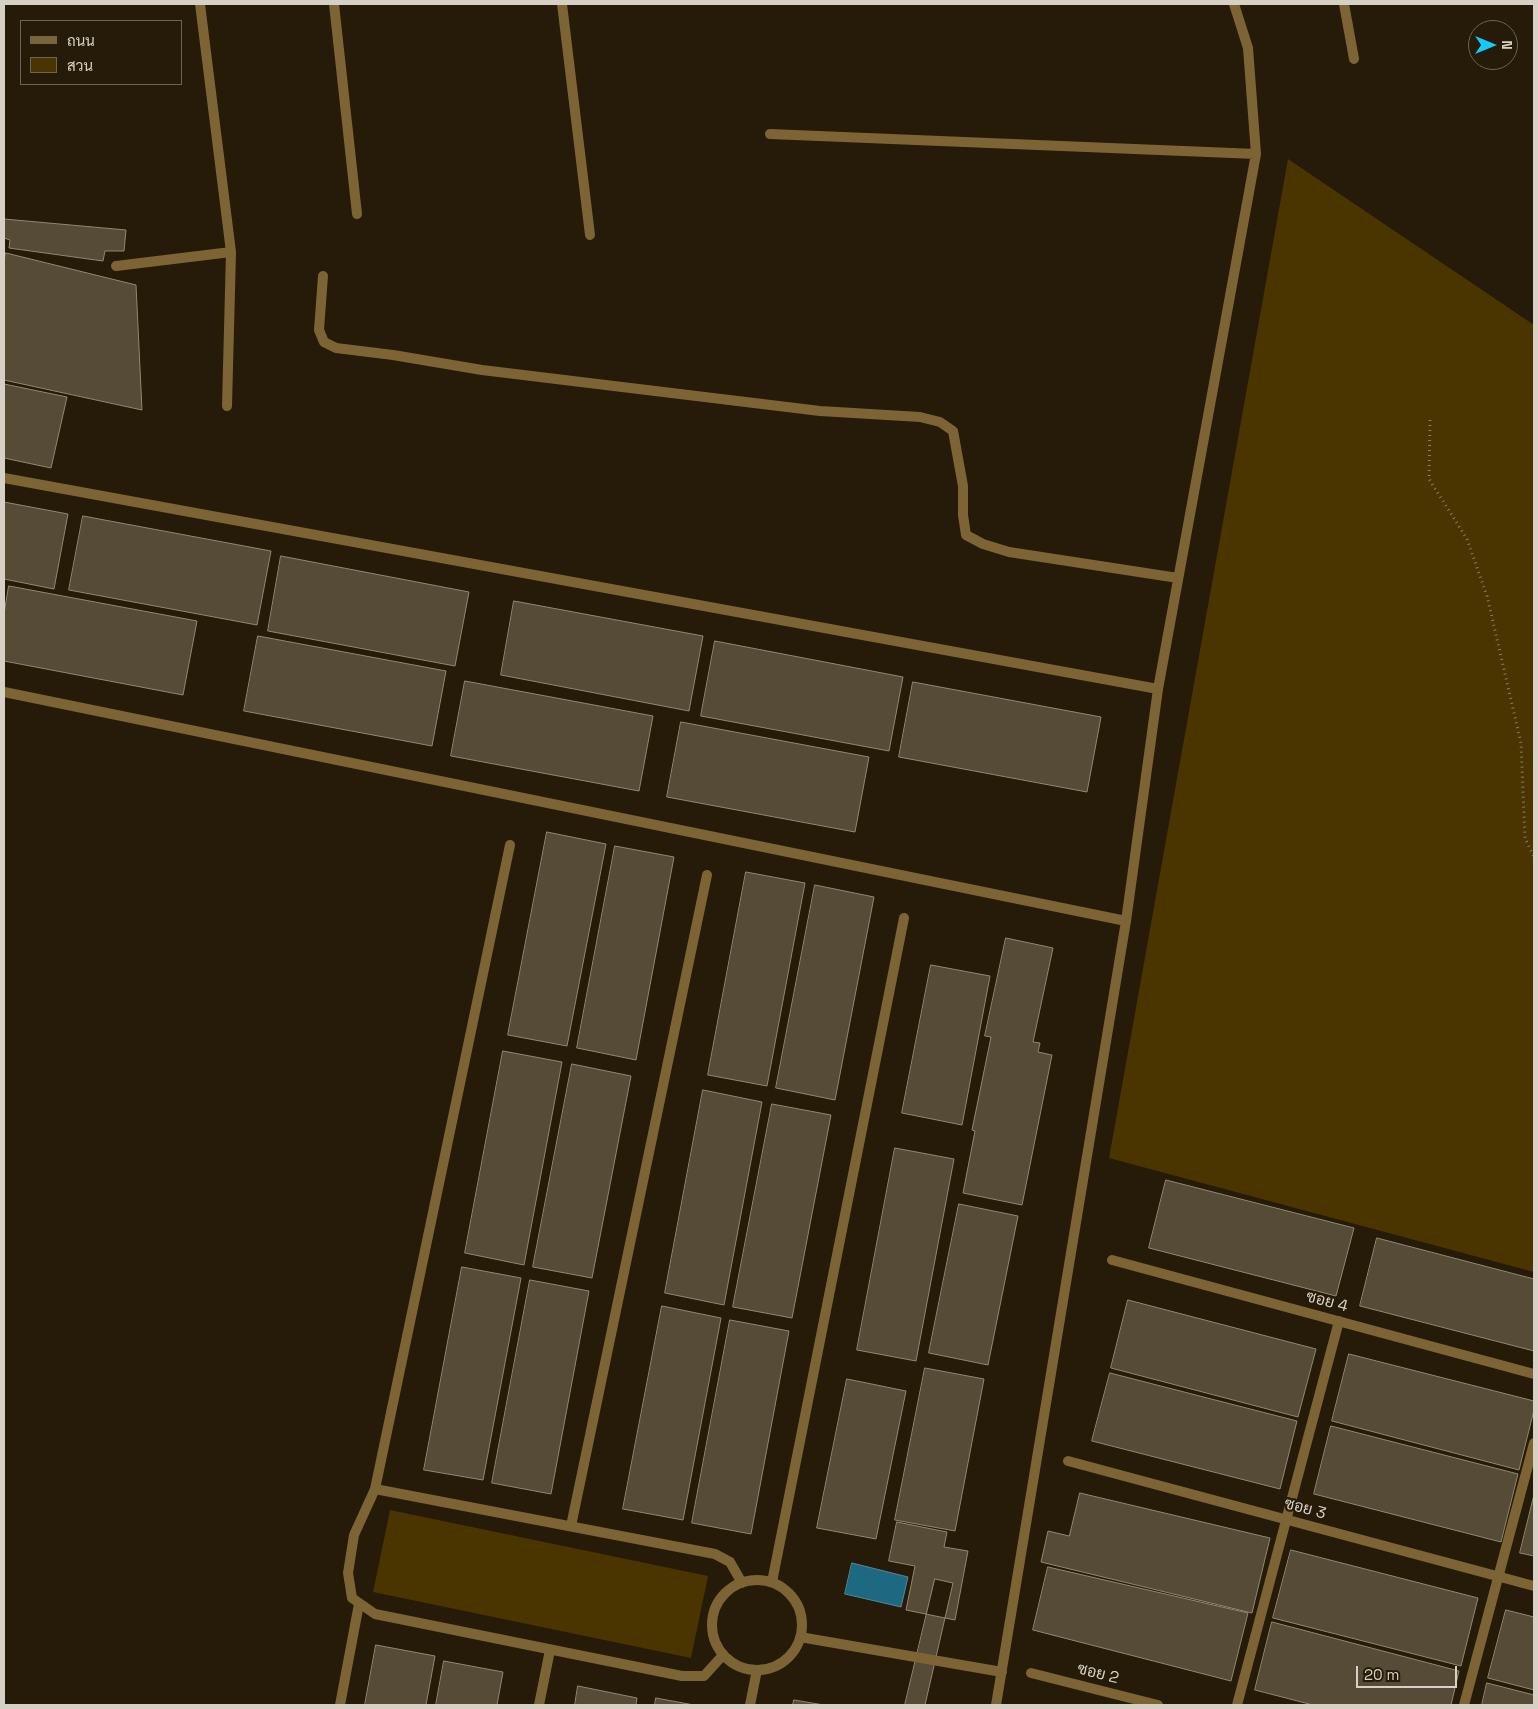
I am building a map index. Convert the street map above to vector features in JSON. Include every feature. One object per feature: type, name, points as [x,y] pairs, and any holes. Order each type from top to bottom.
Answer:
[{"type":"street","points":[[200,4],[231,252],[227,406]]},
{"type":"street","points":[[334,4],[357,214]]},
{"type":"street","points":[[562,4],[590,235]]},
{"type":"street","points":[[996,1705],[1126,921],[1158,689],[1256,154],[1248,48],[1234,4]]},
{"type":"street","points":[[1344,4],[1354,59]]},
{"type":"street","points":[[770,134],[1256,154]]},
{"type":"street","points":[[116,266],[231,252]]},
{"type":"street","points":[[323,276],[319,330],[324,342],[336,348],[394,355],[492,371],[820,411],[920,417],[940,422],[953,432],[963,486],[963,514],[966,535],[983,544],[1009,552],[1178,578]]},
{"type":"street","points":[[4,478],[1158,689]]},
{"type":"street","points":[[4,692],[1126,921]]},
{"type":"street","points":[[510,845],[374,1489],[354,1534],[348,1573],[352,1598],[374,1614],[682,1676],[704,1676],[723,1655]]},
{"type":"street","points":[[571,1526],[707,875]]},
{"type":"street","points":[[772,1582],[904,918]]},
{"type":"street","name":"ซอย 4","points":[[1112,1260],[1534,1374]]},
{"type":"street","points":[[1237,1705],[1339,1321]]},
{"type":"street","points":[[1464,1705],[1534,1443]]},
{"type":"street","name":"ซอย 3","points":[[1068,1461],[1534,1586]]},
{"type":"street","points":[[374,1489],[715,1554],[730,1562],[742,1583]]},
{"type":"street","points":[[757,1580],[772,1582],[795,1601],[801,1614],[802,1630],[798,1644],[790,1656],[778,1666],[763,1670],[749,1670],[735,1665],[723,1655],[715,1643],[712,1628],[713,1614],[719,1601],[729,1590],[742,1583],[757,1580]]},
{"type":"street","points":[[340,1705],[360,1604]]},
{"type":"street","points":[[800,1637],[1002,1672]]},
{"type":"street","points":[[539,1705],[550,1650]]},
{"type":"street","points":[[750,1705],[757,1670]]},
{"type":"street","name":"ซอย 2","points":[[1031,1673],[1158,1705]]},
{"type":"path","points":[[1430,420],[1429,479],[1467,539],[1487,596],[1521,744],[1525,838],[1534,857]]},
{"type":"green space","points":[[1288,159],[1534,325],[1534,1272],[1109,1158]]},
{"type":"green space","points":[[390,1510],[708,1576],[691,1658],[373,1592]]},
{"type":"water","points":[[852,1563],[908,1577],[901,1607],[845,1594]]},
{"type":"building","points":[[4,219],[126,230],[124,251],[105,251],[103,261],[9,248],[10,240],[4,238]]},
{"type":"building","points":[[6,253],[136,285],[142,410],[4,380],[4,261]]},
{"type":"building","points":[[4,384],[67,397],[51,468],[4,458]]},
{"type":"building","points":[[4,502],[68,514],[54,589],[4,579]]},
{"type":"building","points":[[83,516],[271,551],[257,625],[69,590]]},
{"type":"building","points":[[281,556],[469,592],[455,666],[268,631]]},
{"type":"building","points":[[9,586],[197,621],[183,695],[4,661],[4,614]]},
{"type":"building","points":[[514,601],[703,636],[689,711],[501,675]]},
{"type":"building","points":[[258,636],[446,671],[432,746],[244,711]]},
{"type":"building","points":[[715,641],[903,677],[889,751],[701,716]]},
{"type":"building","points":[[465,681],[653,716],[639,791],[451,756]]},
{"type":"building","points":[[913,682],[1101,717],[1087,792],[899,757]]},
{"type":"building","points":[[681,722],[869,757],[855,832],[667,797]]},
{"type":"building","points":[[547,832],[606,844],[567,1046],[508,1035]]},
{"type":"building","points":[[615,846],[674,857],[636,1060],[577,1048]]},
{"type":"building","points":[[746,872],[805,883],[767,1086],[708,1075]]},
{"type":"building","points":[[815,885],[874,897],[835,1100],[776,1088]]},
{"type":"building","points":[[1006,938],[1053,948],[1033,1042],[1040,1043],[1038,1052],[1052,1055],[1022,1205],[963,1193],[975,1131],[972,1130],[991,1037],[985,1036]]},
{"type":"building","points":[[931,965],[990,976],[962,1125],[902,1113]]},
{"type":"building","points":[[503,1051],[562,1062],[524,1265],[465,1253]]},
{"type":"building","points":[[572,1064],[631,1076],[592,1278],[533,1267]]},
{"type":"building","points":[[703,1090],[762,1102],[724,1305],[665,1293]]},
{"type":"building","points":[[772,1104],[831,1115],[792,1318],[733,1307]]},
{"type":"building","points":[[895,1148],[954,1159],[916,1361],[857,1350]]},
{"type":"building","points":[[1166,1180],[1354,1228],[1336,1296],[1149,1248]]},
{"type":"building","points":[[959,1204],[1018,1216],[988,1365],[929,1353]]},
{"type":"building","points":[[1377,1238],[1534,1279],[1534,1351],[1360,1306]]},
{"type":"building","points":[[462,1267],[521,1278],[483,1480],[424,1470]]},
{"type":"building","points":[[530,1280],[589,1291],[551,1494],[492,1483]]},
{"type":"building","points":[[1128,1300],[1316,1349],[1298,1417],[1111,1368]]},
{"type":"building","points":[[662,1306],[721,1318],[683,1520],[623,1509]]},
{"type":"building","points":[[730,1320],[789,1331],[751,1534],[692,1523]]},
{"type":"building","points":[[1349,1354],[1534,1401],[1534,1410],[1519,1470],[1332,1421]]},
{"type":"building","points":[[925,1368],[984,1379],[955,1531],[895,1520]]},
{"type":"building","points":[[1110,1373],[1297,1421],[1280,1489],[1092,1441]]},
{"type":"building","points":[[847,1379],[906,1391],[876,1539],[817,1528]]},
{"type":"building","points":[[1331,1426],[1518,1474],[1501,1542],[1314,1494]]},
{"type":"building","points":[[1080,1493],[1270,1538],[1252,1613],[1041,1562],[1048,1531],[1069,1536]]},
{"type":"building","points":[[1534,1495],[1534,1556],[1520,1553]]},
{"type":"building","points":[[897,1522],[947,1532],[944,1547],[968,1551],[955,1620],[906,1610],[915,1566],[889,1561]]},
{"type":"building","points":[[1291,1550],[1478,1598],[1461,1666],[1273,1618]]},
{"type":"building","points":[[1048,1567],[1248,1613],[1231,1681],[1033,1630]]},
{"type":"building","points":[[935,1579],[953,1583],[925,1705],[905,1705]]},
{"type":"building","points":[[1506,1610],[1534,1617],[1534,1690],[1488,1678]]},
{"type":"building","points":[[1272,1622],[1459,1671],[1451,1705],[1313,1705],[1255,1690]]},
{"type":"building","points":[[376,1645],[435,1656],[426,1705],[365,1705]]},
{"type":"building","points":[[444,1661],[503,1672],[497,1705],[436,1705]]},
{"type":"building","points":[[1487,1683],[1534,1695],[1534,1705],[1482,1705]]},
{"type":"building","points":[[578,1686],[637,1698],[636,1705],[575,1705]]},
{"type":"building","points":[[656,1698],[694,1705],[655,1705]]},
{"type":"building","points":[[794,1700],[824,1705],[793,1705]]}]
